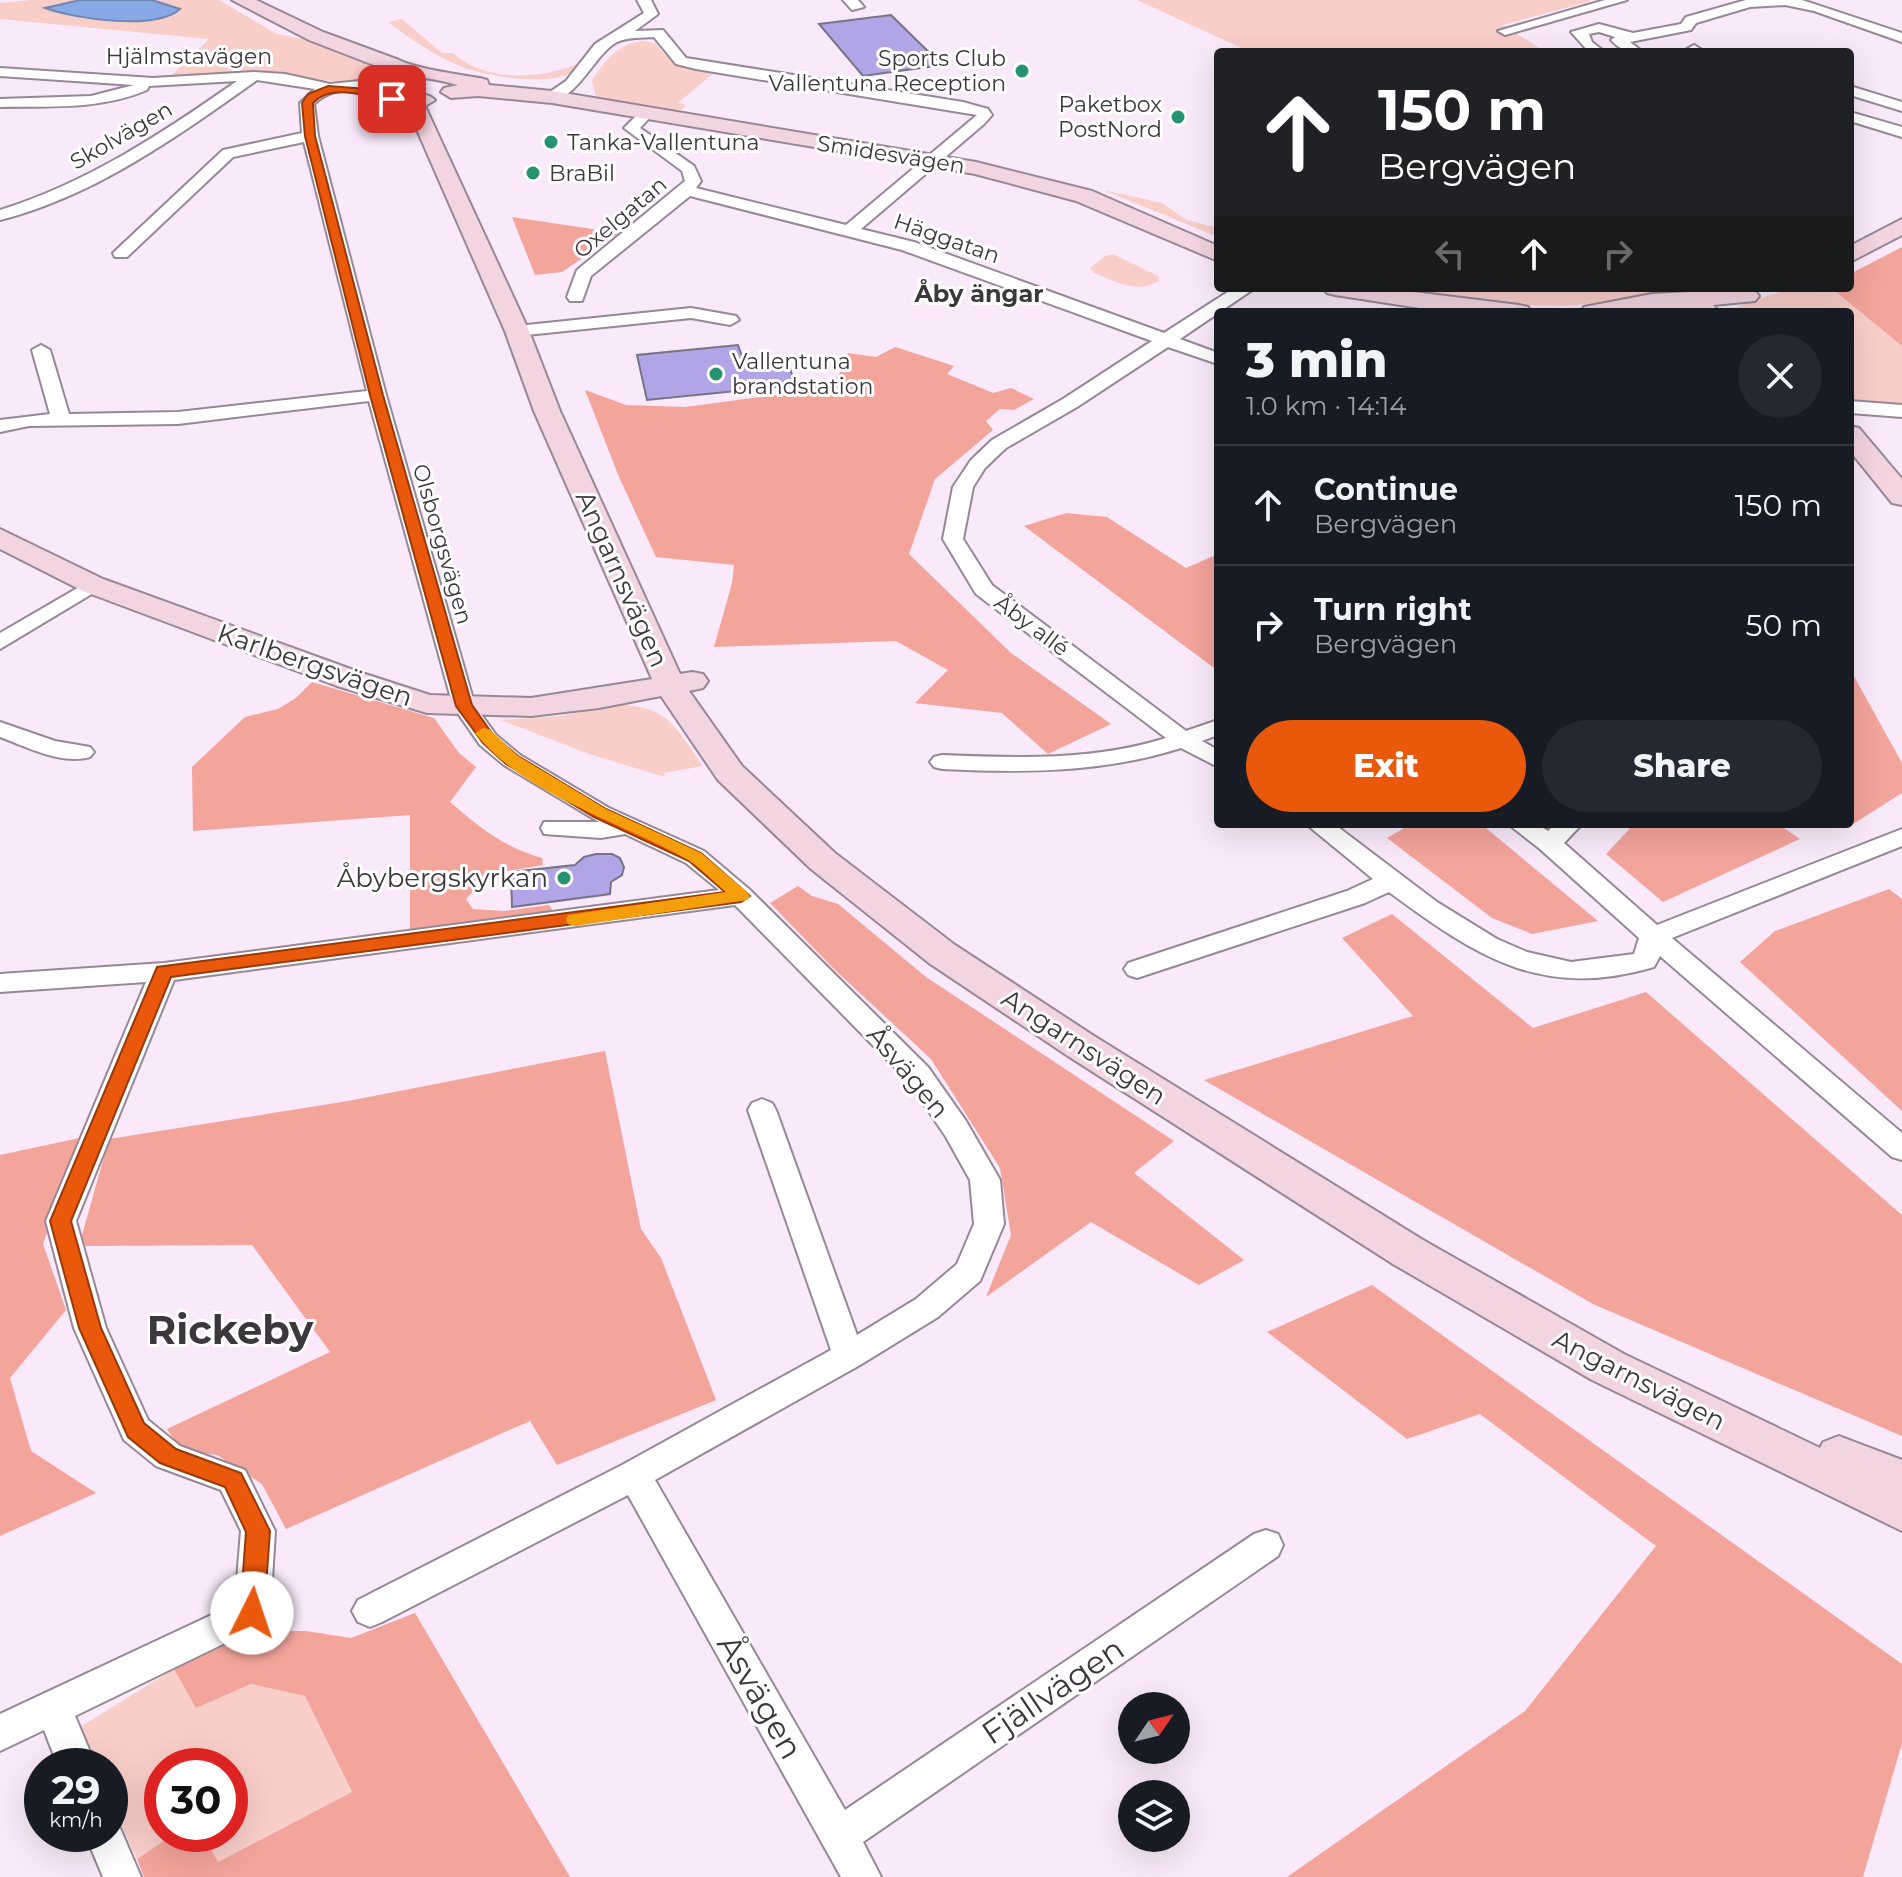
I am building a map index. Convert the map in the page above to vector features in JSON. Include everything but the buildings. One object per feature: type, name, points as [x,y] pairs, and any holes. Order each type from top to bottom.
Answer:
[{"type":"main road","name":"Angarnsvägen","points":[[241,0],[302,30],[400,69],[394,89],[419,111],[528,330],[561,383]]},
{"type":"main road","points":[[275,0],[287,10],[328,31],[406,57],[447,92]]},
{"type":"main road","points":[[394,89],[447,92]]},
{"type":"main road","points":[[394,89],[447,92]]},
{"type":"main road","name":"Smidesvägen","points":[[447,92],[478,90],[552,97],[645,115],[930,160],[1030,180],[1084,196],[1214,252]]},
{"type":"main road","name":"Angarnsvägen","points":[[472,175],[528,330],[547,411],[682,683],[730,773],[823,861],[942,954],[1081,1046],[1408,1252],[1608,1367],[1902,1510]]},
{"type":"main road","points":[[1854,253],[1902,226]]},
{"type":"main road","points":[[1361,292],[1478,308]]},
{"type":"main road","points":[[1646,308],[1680,300],[1757,292]]},
{"type":"main road","points":[[1726,308],[1757,292]]},
{"type":"main road","points":[[1680,300],[1698,308]]},
{"type":"main road","name":"Angarnsvägen","points":[[572,410],[671,639],[682,683],[761,774],[849,858],[943,932],[1152,1074],[1514,1301],[1742,1416],[1902,1480]]},
{"type":"main road","points":[[1854,439],[1902,497]]},
{"type":"main road","name":"Karlbergsvägen","points":[[0,538],[93,585],[348,679],[427,704],[531,707],[682,683]]},
{"type":"street","points":[[552,97],[571,84],[600,47],[651,14],[644,0]]},
{"type":"street","points":[[1505,31],[1620,0]]},
{"type":"street","points":[[1630,48],[1618,40],[1686,27],[1691,20],[1771,0],[1819,10],[1902,38]]},
{"type":"street","points":[[1592,48],[1578,32],[1599,28],[1629,36]]},
{"type":"street","name":"Häggatan","points":[[617,36],[658,33],[681,61],[696,65],[963,106],[983,112],[985,115],[979,121],[850,230]]},
{"type":"street","name":"Hjälmstavägen","points":[[0,72],[153,82],[254,76],[285,78],[328,89],[368,92],[394,89]]},
{"type":"street","name":"Skolvägen","points":[[0,215],[64,192],[192,120],[254,76]]},
{"type":"street","points":[[0,103],[104,99],[129,94],[153,82]]},
{"type":"street","points":[[1868,96],[1891,88]]},
{"type":"street","name":"Olsborgsvägen","points":[[328,89],[312,96],[307,103],[310,136],[377,395],[464,706]]},
{"type":"street","points":[[1854,91],[1902,107]]},
{"type":"street","name":"Oxelgatan","points":[[576,297],[583,274],[687,190],[693,181],[689,169],[631,128],[645,115]]},
{"type":"street","points":[[1854,117],[1902,132]]},
{"type":"street","points":[[121,253],[228,153],[310,136]]},
{"type":"street","name":"Häggatan","points":[[687,190],[908,246],[1163,341]]},
{"type":"street","name":"Åby allé","points":[[1215,308],[1240,292]]},
{"type":"street","name":"Åby allé","points":[[1214,308],[1070,403],[999,444],[978,464],[963,487],[953,539],[984,589],[1184,740],[1214,758]]},
{"type":"street","points":[[528,330],[691,313],[730,320]]},
{"type":"street","points":[[1163,341],[1214,358]]},
{"type":"street","points":[[41,350],[61,419]]},
{"type":"street","points":[[0,426],[29,420],[178,418],[377,395]]},
{"type":"street","points":[[1854,407],[1902,411]]},
{"type":"street","points":[[0,642],[93,585]]},
{"type":"street","name":"Åsvägen","points":[[370,1611],[634,1475],[849,1356],[927,1308],[969,1272],[989,1224],[985,1180],[956,1129],[918,1074],[741,896],[695,857],[600,813],[512,760],[488,740],[464,706]]},
{"type":"street","points":[[0,729],[51,748],[82,752]]},
{"type":"street","points":[[942,762],[1030,766],[1089,762],[1184,740],[1214,729]]},
{"type":"street","name":"Åsvägen","points":[[553,828],[601,830],[628,826]]},
{"type":"street","points":[[1323,828],[1478,942],[1548,968],[1606,970],[1645,961],[1653,936]]},
{"type":"street","points":[[1526,828],[1549,843],[1902,1149]]},
{"type":"street","points":[[1549,843],[1566,828]]},
{"type":"street","points":[[1653,936],[1896,847]]},
{"type":"street","points":[[1137,969],[1356,897],[1393,880]]},
{"type":"street","points":[[0,983],[164,972],[741,896]]},
{"type":"street","points":[[0,1733],[252,1613],[258,1531],[233,1480],[168,1456],[136,1430],[90,1328],[61,1221],[164,972]]},
{"type":"street","points":[[762,1110],[849,1356]]},
{"type":"street","name":"Åsvägen","points":[[634,1475],[862,1877]]},
{"type":"street","name":"Fjällvägen","points":[[839,1836],[1266,1545]]},
{"type":"street","points":[[54,1709],[70,1748]]},
{"type":"street","points":[[112,1852],[122,1877]]},
{"type":"shaded area","points":[[31,0],[219,0],[277,34],[308,40],[374,66],[379,74],[352,83],[260,74],[171,76],[209,39],[0,19],[0,3]]},
{"type":"shaded area","points":[[1137,0],[1591,1],[1503,25],[1540,48],[1241,48]]},
{"type":"shaded area","points":[[402,19],[442,53],[453,53],[480,69],[530,75],[577,64],[571,72],[543,79],[473,71],[452,63],[388,22]]},
{"type":"shaded area","points":[[642,41],[655,43],[681,65],[716,71],[678,103],[685,107],[680,110],[596,97],[592,81],[602,67],[619,50]]},
{"type":"shaded area","points":[[1103,190],[1162,203],[1187,220],[1214,227],[1214,235]]},
{"type":"shaded area","points":[[512,217],[619,233],[562,272],[535,275]]},
{"type":"shaded area","points":[[1902,247],[1902,346],[1836,292],[1854,292],[1854,272]]},
{"type":"shaded area","points":[[1113,254],[1158,276],[1159,281],[1134,287],[1094,273],[1090,268],[1105,256]]},
{"type":"shaded area","points":[[1409,292],[1660,292],[1613,302],[1561,306],[1479,303]]},
{"type":"shaded area","points":[[1660,292],[1719,292],[1700,295]]},
{"type":"shaded area","points":[[1781,292],[1836,292],[1902,346],[1902,405],[1854,399],[1854,308],[1737,308]]},
{"type":"shaded area","points":[[895,347],[954,366],[947,374],[993,393],[1011,388],[1034,399],[1014,410],[1000,409],[986,421],[993,430],[935,479],[909,554],[1011,653],[1111,724],[1048,754],[1002,713],[915,703],[948,670],[896,641],[714,647],[734,565],[656,557],[619,477],[585,390],[626,405],[685,407],[799,392],[838,377],[848,353],[876,357]]},
{"type":"shaded area","points":[[1066,513],[1107,517],[1186,568],[1214,556],[1214,668],[1024,526]]},
{"type":"shaded area","points":[[1854,676],[1902,763],[1902,793],[1854,823]]},
{"type":"shaded area","points":[[312,682],[434,718],[459,753],[476,767],[450,802],[493,836],[516,849],[542,858],[543,865],[490,874],[466,899],[473,909],[504,911],[549,905],[558,918],[410,936],[410,815],[193,831],[192,767],[245,717],[278,709],[296,698]]},
{"type":"shaded area","points":[[616,705],[634,706],[659,714],[677,730],[703,766],[664,773],[665,777],[589,754],[501,720],[561,716]]},
{"type":"shaded area","points":[[1404,828],[1486,828],[1598,921],[1532,934],[1492,918],[1387,838]]},
{"type":"shaded area","points":[[1630,828],[1784,828],[1800,839],[1663,902],[1606,854]]},
{"type":"shaded area","points":[[798,886],[812,896],[838,904],[926,977],[1174,1141],[1134,1173],[1244,1260],[1199,1285],[1091,1222],[986,1297],[1011,1235],[1000,1168],[931,1059],[835,970],[770,903]]},
{"type":"shaded area","points":[[1889,889],[1902,899],[1902,1111],[1740,962],[1775,931]]},
{"type":"shaded area","points":[[1392,914],[1533,1028],[1646,992],[1902,1215],[1902,1436],[1593,1304],[1204,1080],[1413,1016],[1342,938]]},
{"type":"shaded area","points":[[605,1051],[641,1229],[661,1258],[716,1400],[557,1465],[530,1421],[286,1529],[262,1484],[217,1455],[180,1450],[167,1429],[330,1352],[252,1245],[79,1246],[109,1139],[348,1101]]},
{"type":"shaded area","points":[[79,1138],[43,1244],[66,1310],[10,1378],[31,1451],[96,1493],[0,1536],[0,1155]]},
{"type":"shaded area","points":[[1372,1285],[1902,1664],[1902,1743],[1863,1877],[1287,1877],[1525,1711],[1656,1546],[1480,1414],[1407,1439],[1267,1332]]},
{"type":"shaded area","points":[[415,1613],[570,1877],[144,1877],[137,1859],[147,1852],[213,1852],[218,1862],[237,1852],[248,1852],[248,1846],[352,1792],[305,1696],[251,1684],[196,1708],[174,1669],[251,1631],[306,1631],[351,1638]]},
{"type":"shaded area","points":[[174,1669],[196,1707],[251,1684],[305,1696],[352,1792],[248,1846],[248,1748],[144,1748],[144,1852],[147,1852],[137,1859],[128,1839],[128,1748],[86,1748],[77,1729]]},
{"type":"shaded area","points":[[213,1852],[237,1852],[218,1862]]},
{"type":"water","points":[[80,0],[152,0],[180,9],[153,20],[115,21],[45,8]]},
{"type":"slow traffic","points":[[483,733],[512,760],[600,813],[695,857],[741,896],[575,920]]},
{"type":"place","name":"Sports Club Vallentuna Reception","points":[[1022,71]]},
{"type":"place","name":"Paketbox PostNord","points":[[1178,117]]},
{"type":"place","name":"Tanka-Vallentuna","points":[[551,142]]},
{"type":"place","name":"BraBil","points":[[533,173]]},
{"type":"place","name":"Vallentuna brandstation","points":[[716,374]]},
{"type":"place","name":"Åbybergskyrkan","points":[[564,878]]},
{"type":"district","name":"Åby ängar","points":[[979,294]]},
{"type":"district","name":"Rickeby","points":[[230,1330]]},
{"type":"route","points":[[252,1613],[258,1531],[233,1480],[168,1456],[136,1430],[90,1328],[61,1221],[164,972],[692,905],[741,896],[695,857],[600,813],[512,760],[488,740],[464,706],[377,395],[310,136],[307,103],[312,96],[328,89],[368,92],[392,99]]}]
